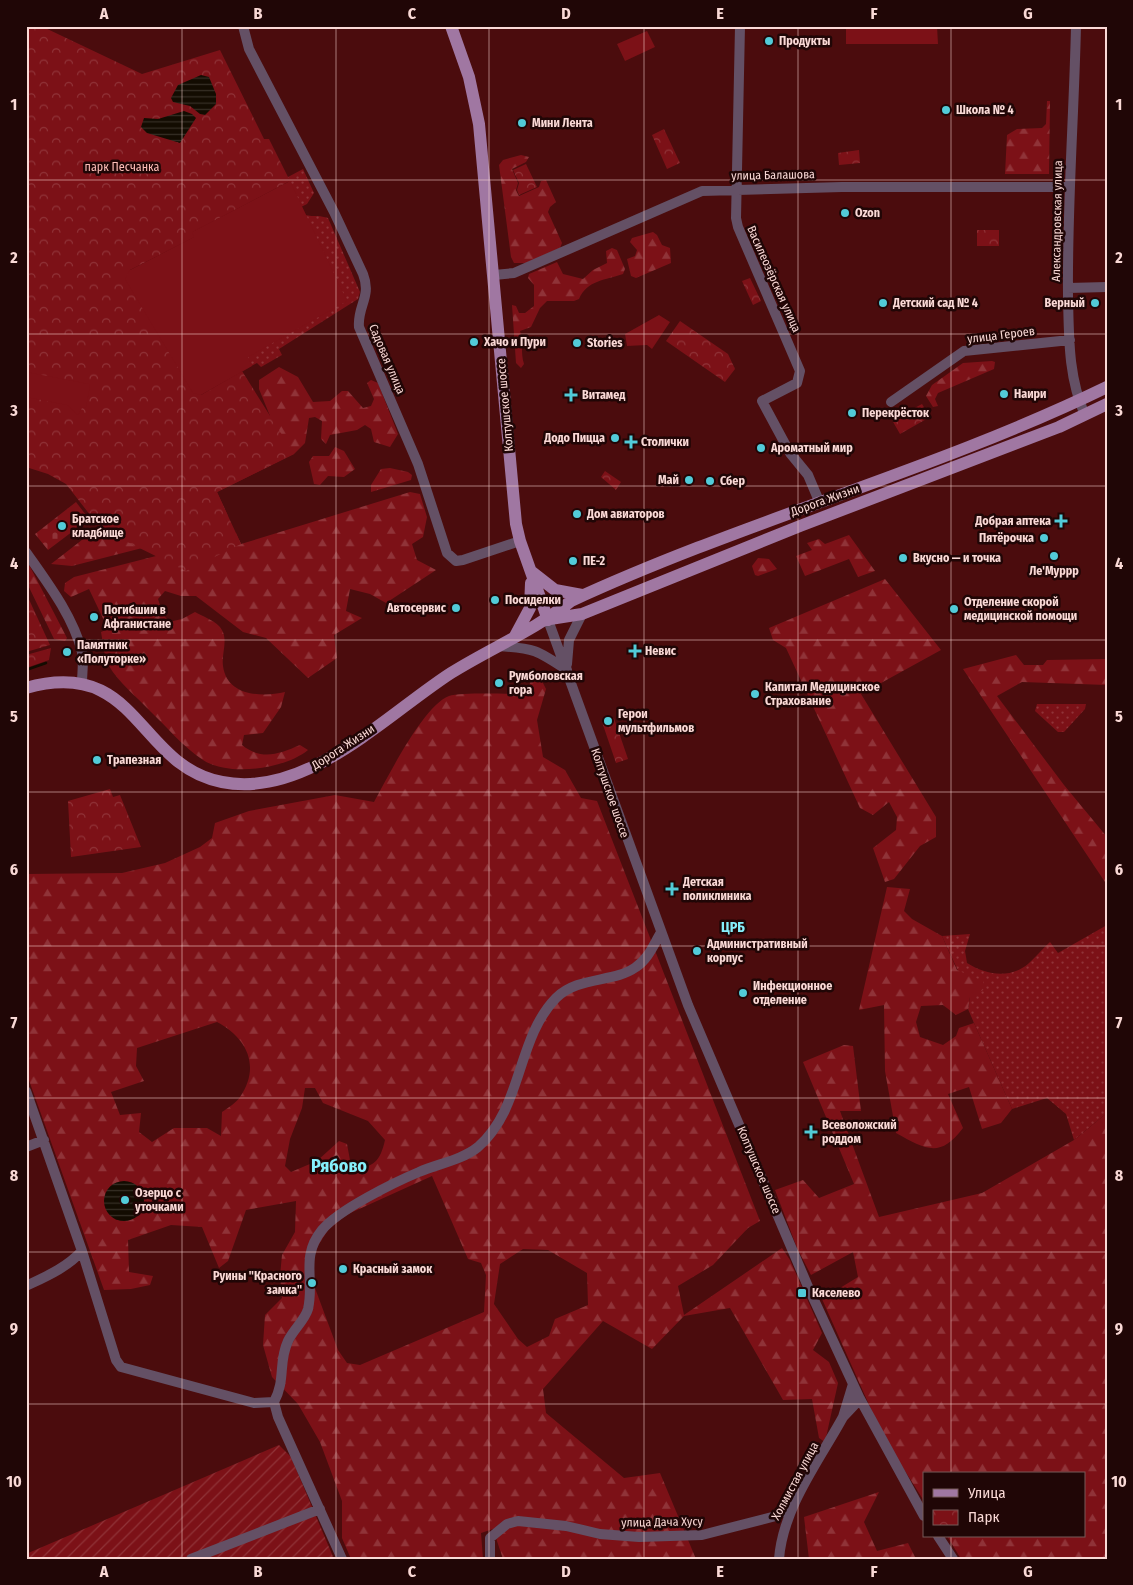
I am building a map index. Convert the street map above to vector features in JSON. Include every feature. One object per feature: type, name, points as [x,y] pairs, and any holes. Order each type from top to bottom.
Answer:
[{"type":"main road","name":"Колтушское шоссе","points":[[450,26],[469,77],[476,110],[494,275],[510,464],[520,541],[548,620]]},
{"type":"main road","name":"Дорога Жизни","points":[[26,688],[44,683],[82,683],[110,694],[172,756],[187,768],[202,776],[221,782],[261,783],[281,780],[329,759],[451,674],[514,637],[548,620],[571,601],[820,501],[904,471],[1053,413],[1107,387]]},
{"type":"main road","name":"Дорога Жизни","points":[[548,620],[582,614],[1085,415],[1107,404]]},
{"type":"main road","points":[[530,570],[555,590],[584,595]]},
{"type":"main road","points":[[514,637],[527,618],[530,608],[532,596],[530,570]]},
{"type":"street","name":"Садовая улица","points":[[243,26],[249,49],[342,228],[363,274],[366,283],[366,296],[359,316],[359,327],[418,464],[448,553],[451,558],[463,560],[520,541]]},
{"type":"street","name":"Василеозёрская улица","points":[[740,26],[736,189],[738,227],[800,371],[797,384],[762,401],[790,453],[808,475],[820,501]]},
{"type":"street","name":"Александровская улица","points":[[1076,26],[1068,288],[1071,372],[1078,401],[1085,415]]},
{"type":"street","name":"улица Балашова","points":[[494,275],[514,272],[702,191],[736,189],[1070,187]]},
{"type":"street","points":[[1068,288],[1107,287]]},
{"type":"street","name":"улица Героев","points":[[891,402],[964,351],[1070,340]]},
{"type":"street","points":[[26,552],[46,579],[78,641],[82,653],[82,683]]},
{"type":"street","points":[[567,670],[569,640],[582,614]]},
{"type":"street","name":"Колтушское шоссе","points":[[548,620],[660,934],[688,1005],[809,1289],[860,1399],[923,1514]]},
{"type":"street","points":[[498,646],[535,650],[545,654],[567,670]]},
{"type":"street","points":[[342,1559],[278,1417],[274,1402],[280,1392],[283,1378],[284,1353],[292,1334],[307,1312],[309,1298],[309,1254],[323,1228],[338,1216],[406,1178],[477,1148],[500,1120],[513,1094],[543,1014],[557,997],[574,987],[635,968],[648,955],[660,934]]},
{"type":"street","points":[[26,1091],[82,1251],[116,1360],[121,1367],[254,1402],[274,1402]]},
{"type":"street","points":[[26,1147],[44,1140]]},
{"type":"street","points":[[26,1286],[56,1272],[71,1262],[82,1251]]},
{"type":"street","points":[[843,1417],[853,1384]]},
{"type":"street","points":[[843,1417],[860,1399]]},
{"type":"street","name":"Холмистая улица","points":[[779,1559],[780,1537],[795,1502],[843,1417]]},
{"type":"street","name":"улица Дача Хусу","points":[[490,1559],[490,1538],[507,1524],[518,1521],[566,1526],[600,1534],[639,1537],[702,1535],[776,1516],[795,1502]]},
{"type":"street","points":[[191,1559],[320,1509]]},
{"type":"street","points":[[939,1538],[952,1559]]},
{"type":"green space","name":"парк Песчанка","points":[[26,26],[41,26],[142,74],[220,50],[264,139],[269,139],[290,181],[193,232],[195,237],[130,270],[201,395],[242,371],[294,454],[217,492],[241,544],[186,571],[101,529],[66,484],[48,474],[26,467]]},
{"type":"green space","points":[[846,26],[937,26],[938,44],[846,44]]},
{"type":"green space","points":[[647,31],[655,47],[625,61],[617,44]]},
{"type":"green space","points":[[1047,101],[1050,101],[1049,174],[1005,174],[1007,135],[1017,129],[1042,128],[1046,124]]},
{"type":"green space","points":[[664,129],[680,163],[667,169],[652,135]]},
{"type":"green space","points":[[859,150],[860,163],[839,165],[838,153]]},
{"type":"green space","points":[[521,155],[529,157],[526,162],[512,169],[518,183],[516,190],[519,196],[539,187],[541,181],[546,180],[556,202],[550,207],[548,212],[562,243],[560,248],[526,263],[514,263],[511,257],[499,165],[503,160]]},
{"type":"green space","points":[[526,164],[537,187],[519,195],[517,190],[519,183],[513,170]]},
{"type":"green space","points":[[303,169],[314,193],[307,204],[295,210],[308,216],[328,218],[360,292],[358,299],[279,349],[282,355],[261,367],[257,363],[242,371],[289,180],[288,177]]},
{"type":"green space","points":[[290,181],[347,301],[248,357],[252,366],[201,395],[193,393],[125,279],[130,270],[194,237],[192,232]]},
{"type":"green space","points":[[977,230],[999,230],[999,246],[977,246]]},
{"type":"green space","points":[[653,232],[657,235],[662,245],[670,248],[671,263],[636,278],[631,276],[627,259],[635,256],[637,250],[630,242],[632,238]]},
{"type":"green space","points":[[612,248],[617,250],[625,269],[623,274],[592,284],[582,293],[579,299],[574,301],[547,301],[540,308],[531,327],[520,331],[524,364],[521,368],[516,363],[512,305],[516,306],[519,313],[525,313],[534,306],[534,285],[528,278],[529,274],[557,262],[563,274],[583,279],[593,270],[607,263],[606,251]]},
{"type":"green space","points":[[750,278],[761,301],[753,305],[742,281]]},
{"type":"green space","points":[[659,315],[670,322],[652,349],[647,345],[627,346],[625,334]]},
{"type":"green space","points":[[680,321],[728,354],[735,369],[725,382],[666,341]]},
{"type":"green space","points":[[995,362],[994,369],[938,393],[935,399],[938,406],[933,407],[926,396],[932,385],[963,363]]},
{"type":"green space","points":[[279,367],[298,377],[313,402],[330,401],[342,391],[348,391],[363,408],[371,406],[374,399],[367,383],[371,380],[378,383],[398,434],[390,447],[374,442],[371,429],[365,425],[357,430],[330,435],[326,444],[321,439],[322,421],[315,417],[309,418],[305,443],[294,454],[217,492],[228,516],[180,475],[270,416],[259,389],[259,380]]},
{"type":"green space","points":[[26,372],[89,384],[86,407],[82,408],[78,415],[67,405],[26,397]]},
{"type":"green space","points":[[922,404],[930,417],[900,434],[892,420]]},
{"type":"green space","points":[[335,447],[344,451],[355,469],[344,477],[328,476],[320,485],[314,484],[309,462],[313,456],[329,456]]},
{"type":"green space","points":[[390,468],[408,472],[412,475],[411,480],[371,492],[371,485],[381,469]]},
{"type":"green space","points":[[605,471],[621,482],[616,490],[601,477]]},
{"type":"green space","points":[[410,492],[420,494],[427,517],[423,537],[412,544],[417,560],[436,570],[386,603],[370,594],[350,589],[346,611],[362,618],[334,635],[337,658],[308,678],[266,638],[243,632],[196,596],[181,596],[165,591],[158,599],[163,614],[169,622],[182,619],[195,612],[219,626],[225,640],[223,666],[231,684],[247,693],[276,694],[285,692],[281,707],[263,733],[244,735],[242,745],[249,750],[264,754],[278,753],[300,745],[308,750],[298,757],[272,766],[257,769],[227,768],[203,760],[189,749],[123,684],[109,666],[101,632],[108,629],[89,589],[71,597],[64,591],[65,583],[74,577],[156,556],[150,546],[72,566],[51,564],[105,522],[236,533],[241,544]]},
{"type":"green space","name":"Братское кладбище","points":[[76,502],[89,519],[48,550],[35,534]]},
{"type":"green space","points":[[849,535],[875,571],[858,577],[849,559],[805,576],[796,556],[812,550],[807,543],[819,539],[825,544]]},
{"type":"green space","points":[[758,558],[769,559],[777,569],[758,576],[755,575],[752,566]]},
{"type":"green space","points":[[26,559],[67,638],[65,641],[54,639],[26,581]]},
{"type":"green space","points":[[885,579],[941,650],[861,694],[936,817],[936,837],[920,846],[894,879],[885,882],[873,848],[896,830],[897,817],[889,802],[873,815],[860,808],[786,648],[773,640],[769,628]]},
{"type":"green space","points":[[26,593],[50,645],[26,652]]},
{"type":"green space","points":[[51,648],[49,660],[26,668],[26,655]]},
{"type":"green space","points":[[1016,655],[1024,665],[1043,665],[1047,660],[1107,659],[1107,685],[1022,682],[997,696],[1064,785],[1107,837],[1107,885],[963,669]]},
{"type":"green space","points":[[539,675],[546,689],[537,720],[543,757],[565,770],[581,798],[597,801],[760,1221],[748,1228],[713,1265],[678,1286],[684,1315],[782,1248],[790,1260],[822,1333],[813,1350],[829,1362],[838,1383],[825,1442],[819,1438],[812,1399],[783,1400],[730,1308],[684,1316],[652,1349],[603,1321],[543,1389],[546,1413],[624,1478],[660,1473],[696,1559],[503,1559],[493,1529],[481,1533],[483,1559],[351,1559],[342,1538],[342,1501],[320,1442],[298,1404],[272,1377],[263,1345],[265,1315],[282,1298],[280,1276],[282,1255],[295,1232],[296,1201],[246,1210],[228,1261],[219,1268],[202,1227],[171,1225],[128,1240],[129,1272],[153,1276],[150,1285],[131,1289],[104,1290],[26,1072],[26,874],[122,873],[165,863],[200,847],[212,838],[215,823],[249,811],[335,795],[374,802],[407,743],[428,713],[439,702],[455,695],[525,694],[533,677]],"holes":[[[217,1022],[236,1036],[248,1054],[249,1074],[246,1086],[240,1097],[222,1112],[221,1136],[207,1128],[174,1128],[152,1142],[139,1132],[141,1113],[120,1115],[111,1092],[144,1081],[136,1066],[137,1048]],[[305,1088],[315,1088],[323,1103],[368,1121],[385,1140],[378,1158],[371,1165],[352,1171],[347,1144],[339,1141],[317,1161],[291,1172],[285,1166],[290,1139],[302,1108]],[[432,1176],[468,1259],[481,1263],[486,1275],[484,1312],[360,1365],[347,1363],[338,1350],[312,1280],[312,1255],[328,1230],[346,1215]],[[105,1200],[130,1220],[116,1220],[107,1211]],[[523,1249],[548,1250],[587,1273],[588,1305],[555,1319],[549,1336],[527,1347],[518,1339],[494,1304],[500,1264]]]},
{"type":"green space","points":[[1037,704],[1086,704],[1085,709],[1064,732],[1058,732],[1035,711]]},
{"type":"green space","points":[[614,718],[628,759],[616,763],[602,722]]},
{"type":"green space","points":[[110,789],[113,797],[120,795],[141,847],[71,857],[68,801]]},
{"type":"green space","points":[[887,887],[910,889],[904,911],[912,919],[942,936],[957,970],[983,981],[985,989],[970,997],[968,1009],[956,1015],[943,1005],[921,1006],[916,1022],[920,1037],[943,1045],[956,1036],[959,1028],[974,1023],[1012,1109],[1001,1123],[982,1129],[969,1087],[948,1094],[963,1128],[955,1138],[939,1147],[924,1147],[896,1133],[885,1071],[884,1005],[859,1010]]},
{"type":"green space","points":[[1107,925],[1107,1113],[1074,1140],[1066,1114],[1047,1098],[1012,1109],[968,1009],[970,997],[942,936],[970,934],[965,951],[967,963],[990,973],[998,974],[1021,969],[1050,942],[1058,953]]},
{"type":"green space","points":[[844,1045],[853,1046],[861,1111],[840,1111],[879,1217],[982,1193],[1074,1140],[1107,1113],[1107,1559],[961,1559],[948,1538],[1086,1538],[1086,1472],[923,1472],[923,1499],[883,1436],[822,1299],[858,1277],[853,1252],[811,1275],[797,1248],[775,1190],[803,1180],[819,1198],[854,1184],[803,1062]]},
{"type":"green space","points":[[279,1445],[291,1457],[334,1559],[26,1559],[26,1554]]},
{"type":"green space","points":[[879,1492],[864,1522],[877,1551],[908,1543],[916,1559],[809,1559],[804,1517]]},
{"type":"shaded area","points":[[201,75],[209,77],[216,94],[216,104],[205,115],[200,114],[190,106],[173,102],[171,98],[178,85]]},
{"type":"shaded area","points":[[184,111],[196,118],[180,143],[147,133],[141,127],[144,118],[158,119]]},
{"type":"shaded area","points":[[124,1181],[138,1187],[144,1201],[138,1215],[124,1221],[110,1215],[104,1201],[110,1187]]},
{"type":"waterway","points":[[26,670],[46,663]]},
{"type":"place","name":"Продукты","points":[[769,41]]},
{"type":"place","name":"Школа № 4","points":[[946,110]]},
{"type":"place","name":"Мини Лента","points":[[522,123]]},
{"type":"place","name":"Ozon","points":[[845,213]]},
{"type":"place","name":"Детский сад № 4","points":[[883,303]]},
{"type":"place","name":"Верный","points":[[1095,303]]},
{"type":"place","name":"Хачо и Пури","points":[[474,342]]},
{"type":"place","name":"Stories","points":[[577,343]]},
{"type":"place","name":"Наири","points":[[1004,394]]},
{"type":"place","name":"Витамед","points":[[571,395]]},
{"type":"place","name":"Перекрёсток","points":[[852,413]]},
{"type":"place","name":"Додо Пицца","points":[[615,438]]},
{"type":"place","name":"Столички","points":[[631,442]]},
{"type":"place","name":"Ароматный мир","points":[[761,448]]},
{"type":"place","name":"Май","points":[[689,480]]},
{"type":"place","name":"Сбер","points":[[710,481]]},
{"type":"place","name":"Дом авиаторов","points":[[577,514]]},
{"type":"place","name":"Добрая аптека","points":[[1061,521]]},
{"type":"place","name":"Братское кладбище","points":[[62,526]]},
{"type":"place","name":"Пятёрочка","points":[[1044,538]]},
{"type":"place","name":"Ле'Муррр","points":[[1054,556]]},
{"type":"place","name":"Вкусно — и точка","points":[[903,558]]},
{"type":"place","name":"ПЕ-2","points":[[573,561]]},
{"type":"place","name":"Посиделки","points":[[495,600]]},
{"type":"place","name":"Автосервис","points":[[456,608]]},
{"type":"place","name":"Отделение скорой медицинской помощи","points":[[954,609]]},
{"type":"place","name":"Погибшим в Афганистане","points":[[94,617]]},
{"type":"place","name":"Невис","points":[[635,651]]},
{"type":"place","name":"Памятник «Полуторке»","points":[[67,652]]},
{"type":"place","name":"Румболовская гора","points":[[499,683]]},
{"type":"place","name":"Капитал Медицинское Страхование","points":[[755,694]]},
{"type":"place","name":"Герои мультфильмов","points":[[608,721]]},
{"type":"place","name":"Трапезная","points":[[97,760]]},
{"type":"place","name":"Детская поликлиника","points":[[672,889]]},
{"type":"place","name":"Административный корпус","points":[[697,951]]},
{"type":"place","name":"Инфекционное отделение","points":[[743,993]]},
{"type":"place","name":"Всеволожский роддом","points":[[811,1132]]},
{"type":"place","name":"Озерцо с уточками","points":[[125,1200]]},
{"type":"place","name":"Красный замок","points":[[343,1269]]},
{"type":"place","name":"Руины \"Красного замка\"","points":[[312,1283]]},
{"type":"place","name":"Кяселево","points":[[802,1293]]},
{"type":"district","name":"ЦРБ","points":[[733,927]]},
{"type":"district","name":"Рябово","points":[[339,1166]]}]
